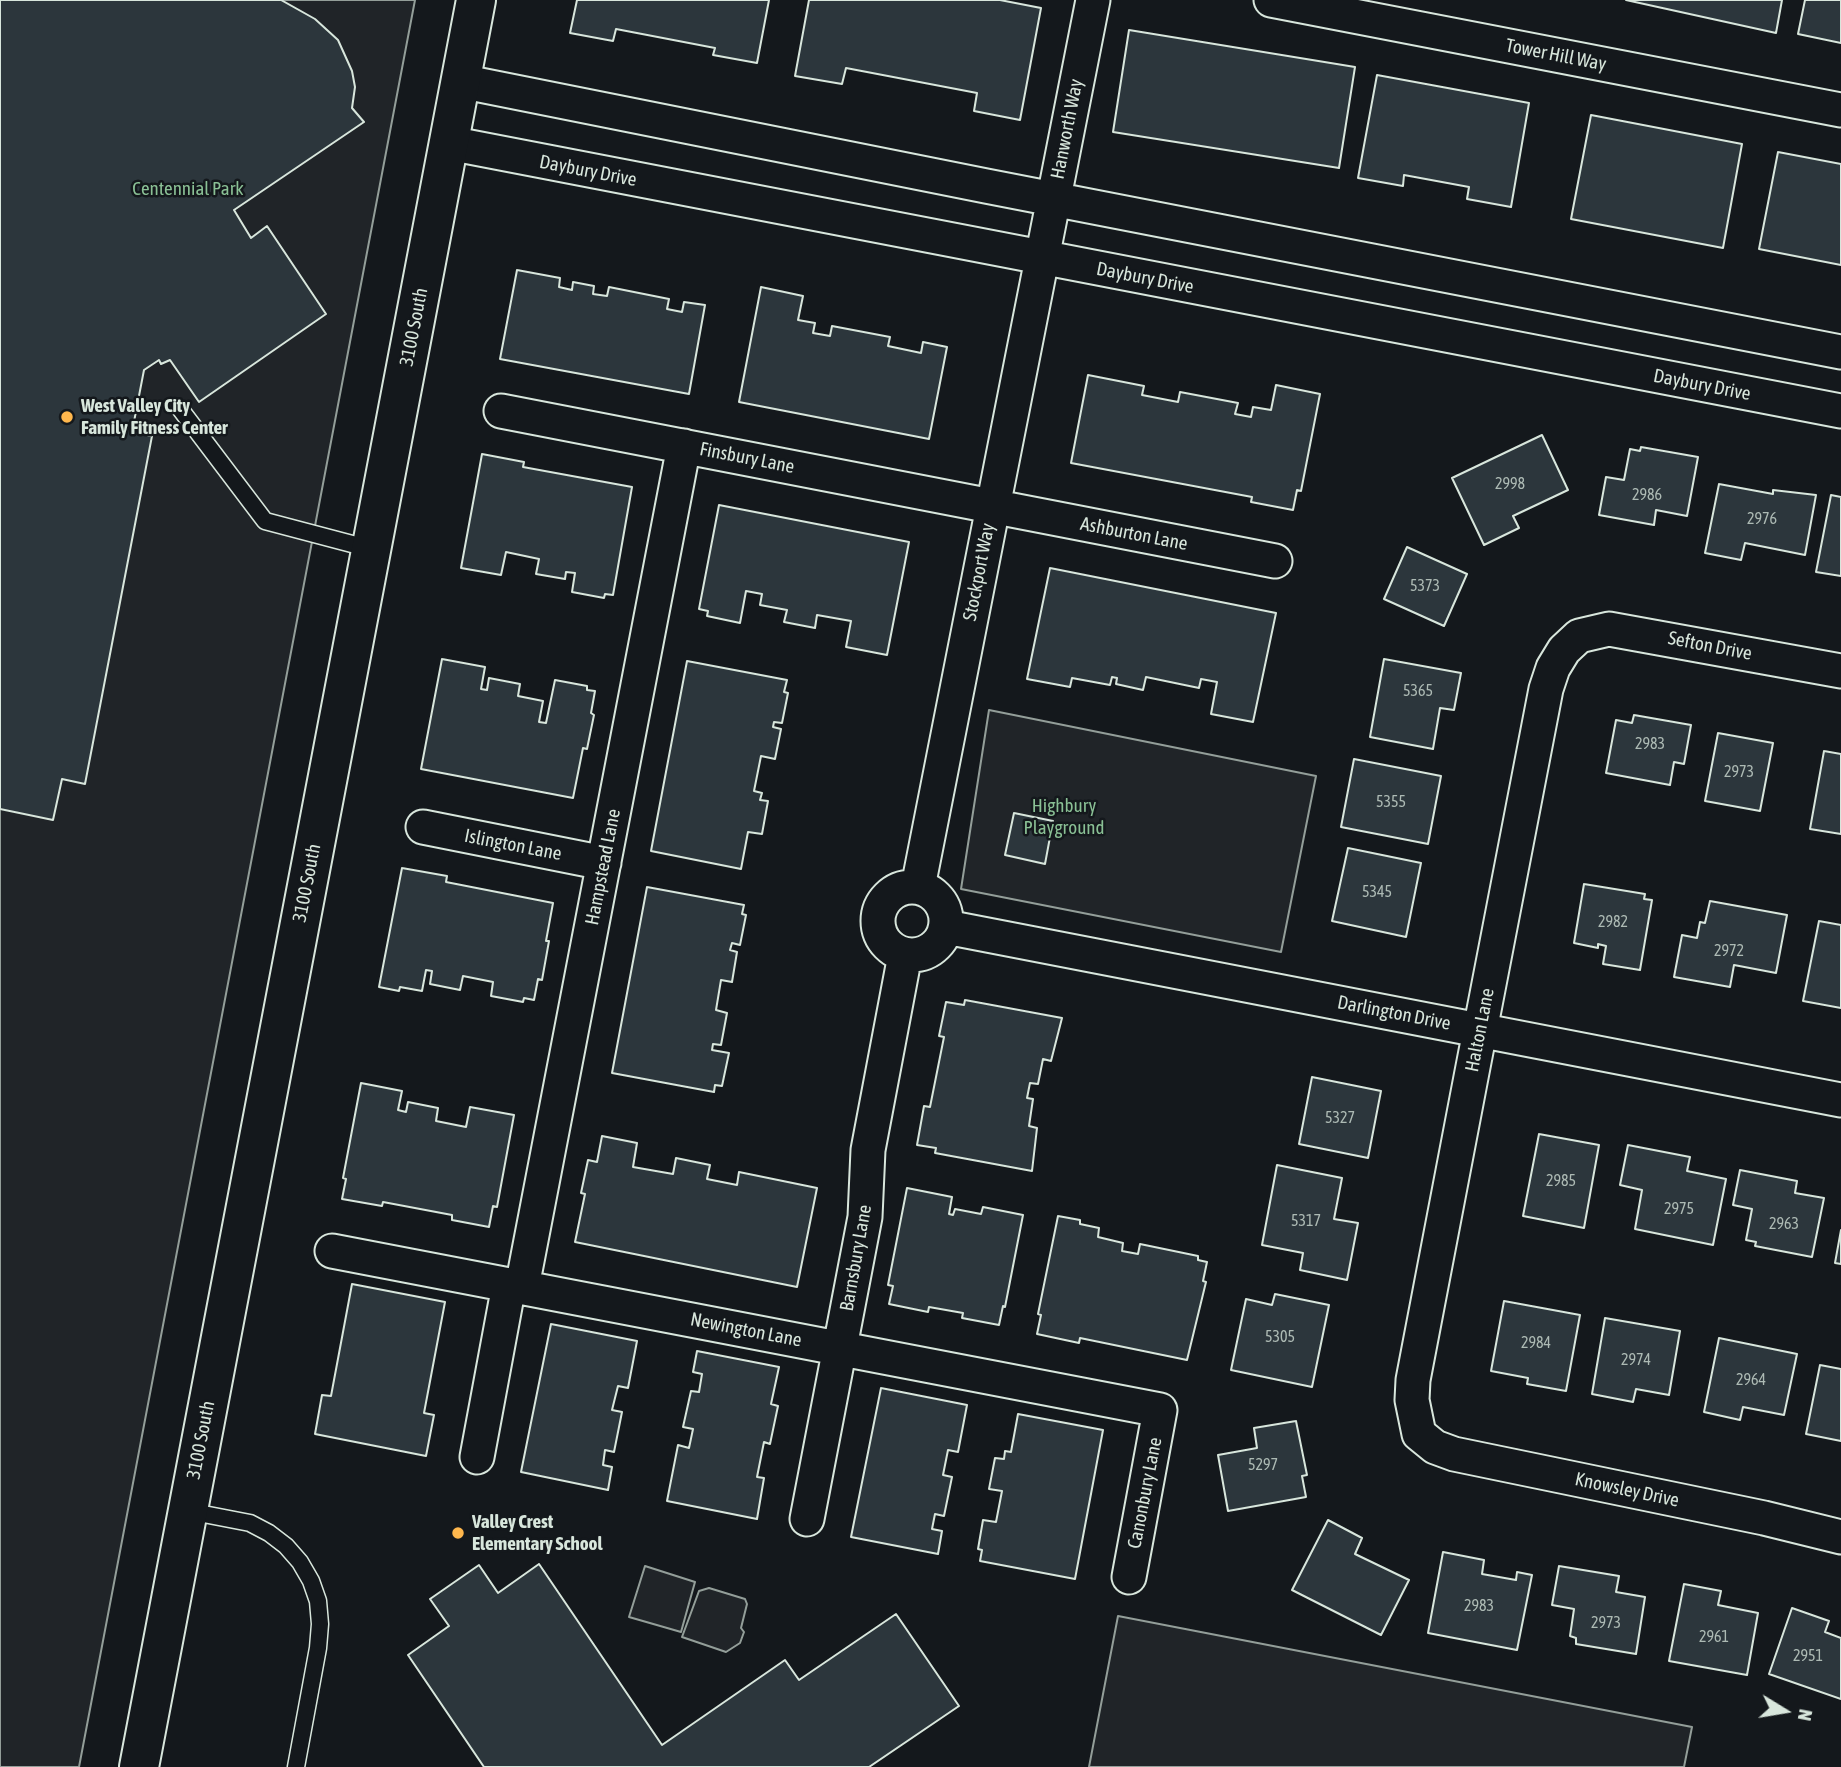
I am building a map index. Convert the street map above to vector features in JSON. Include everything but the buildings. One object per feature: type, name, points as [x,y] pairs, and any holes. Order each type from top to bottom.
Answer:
[{"type":"main road","name":"3100 South","points":[[139,1767],[476,0]]},
{"type":"street","name":"Hanworth Way","points":[[1041,258],[1093,0]]},
{"type":"street","name":"Tower Hill Way","points":[[1271,0],[1841,110]]},
{"type":"street","points":[[460,81],[1841,352]]},
{"type":"street","name":"Daybury Drive","points":[[449,144],[1841,411]]},
{"type":"street","name":"Stockport Way","points":[[918,887],[1041,258]]},
{"type":"street","name":"Finsbury Lane","points":[[501,411],[992,506]]},
{"type":"street","name":"Hampstead Lane","points":[[477,1457],[516,1286],[604,863],[684,446]]},
{"type":"street","name":"Ashburton Lane","points":[[992,506],[1275,561]]},
{"type":"street","name":"Sefton Drive","points":[[1579,636],[1609,629],[1628,631],[1841,671]]},
{"type":"street","name":"Halton Lane","points":[[1419,1434],[1412,1400],[1413,1380],[1546,689],[1553,668],[1564,650],[1579,636]]},
{"type":"street","name":"Islington Lane","points":[[423,827],[604,863]]},
{"type":"street","points":[[903,887],[918,887],[929,890],[943,905],[946,927],[936,946],[916,955],[905,955],[891,949],[881,937],[877,922],[880,907],[890,894],[903,887]]},
{"type":"street","name":"Darlington Drive","points":[[946,927],[1841,1100]]},
{"type":"street","name":"Barnsbury Lane","points":[[807,1518],[865,1217],[868,1150],[905,955]]},
{"type":"street","name":"Newington Lane","points":[[332,1251],[1160,1410]]},
{"type":"street","name":"Canonbury Lane","points":[[1129,1577],[1160,1410]]},
{"type":"street","name":"Knowsley Drive","points":[[1419,1434],[1435,1447],[1464,1457],[1841,1537]]},
{"type":"lane","points":[[181,410],[265,521],[371,549]]},
{"type":"lane","points":[[188,1511],[250,1523],[269,1533],[286,1546],[300,1562],[311,1581],[318,1601],[320,1625],[296,1767]]},
{"type":"green space","name":"Centennial Park","points":[[0,0],[415,0],[79,1767],[0,1767]]},
{"type":"green space","name":"Highbury Playground","points":[[989,710],[1316,776],[1281,952],[961,889]]},
{"type":"green space","points":[[645,1566],[695,1582],[681,1632],[629,1617]]},
{"type":"green space","points":[[709,1588],[745,1599],[747,1604],[740,1643],[726,1652],[682,1637],[699,1591]]},
{"type":"green space","points":[[1118,1616],[1692,1727],[1684,1767],[1089,1767]]},
{"type":"place","name":"West Valley City Family Fitness Center","points":[[67,417]]},
{"type":"place","name":"Valley Crest Elementary School","points":[[458,1533]]}]
